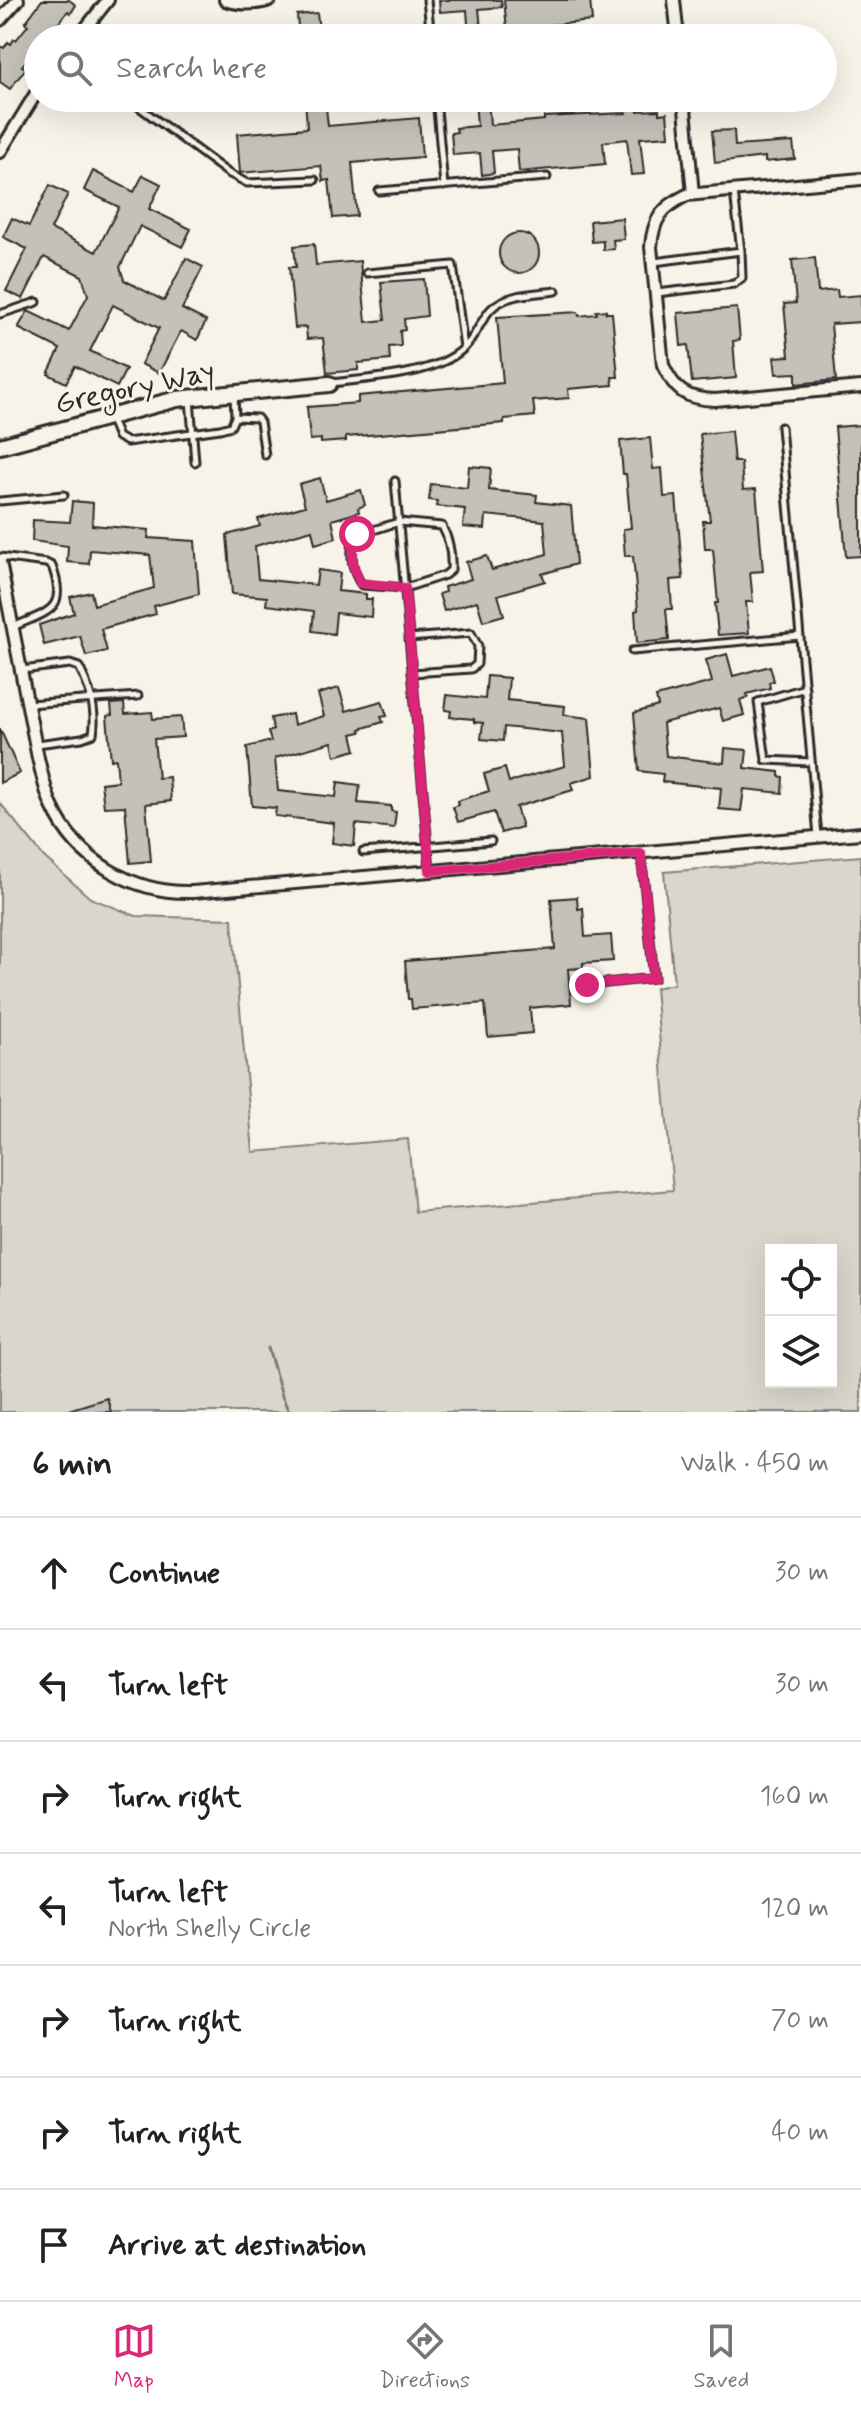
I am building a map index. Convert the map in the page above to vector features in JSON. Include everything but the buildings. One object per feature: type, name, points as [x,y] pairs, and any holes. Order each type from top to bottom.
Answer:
[{"type":"street","points":[[0,20],[18,0]]},
{"type":"street","points":[[89,24],[108,0]]},
{"type":"street","points":[[225,0],[254,5],[270,0]]},
{"type":"street","points":[[674,0],[677,24]]},
{"type":"street","points":[[0,152],[25,112]]},
{"type":"street","points":[[685,112],[693,194]]},
{"type":"street","points":[[861,179],[687,195],[666,206],[652,233],[663,365],[670,379],[687,395],[715,400],[861,387]]},
{"type":"street","name":"Gregory Way","points":[[0,446],[109,415],[189,398],[329,384]]},
{"type":"street","points":[[0,559],[35,744],[53,808],[77,844],[95,861],[124,878],[152,888],[179,892],[861,833]]},
{"type":"lane","points":[[427,0],[430,24]]},
{"type":"lane","points":[[146,112],[228,173],[247,183],[315,180]]},
{"type":"lane","points":[[437,112],[444,186]]},
{"type":"lane","points":[[379,191],[547,177]]},
{"type":"lane","points":[[656,293],[739,282],[742,278],[741,251],[734,191]]},
{"type":"lane","points":[[653,262],[741,251]]},
{"type":"lane","points":[[367,273],[453,265],[464,348]]},
{"type":"lane","points":[[329,384],[409,372],[441,362],[471,342],[492,307],[506,299],[556,291]]},
{"type":"lane","points":[[0,314],[37,302]]},
{"type":"lane","points":[[109,415],[118,437],[127,442],[193,433],[231,426],[235,417],[234,393]]},
{"type":"lane","points":[[189,398],[195,462]]},
{"type":"lane","points":[[235,417],[257,418],[265,455]]},
{"type":"lane","points":[[781,427],[818,837]]},
{"type":"lane","points":[[395,481],[430,871]]},
{"type":"lane","points":[[0,501],[64,495]]},
{"type":"lane","points":[[399,522],[442,526],[452,557],[449,573],[405,588],[362,585],[353,565],[354,536],[399,522]]},
{"type":"lane","points":[[0,559],[46,563],[52,566],[56,576],[59,598],[53,608],[13,627]]},
{"type":"lane","points":[[409,638],[471,633],[478,646],[477,664],[471,669],[412,673]]},
{"type":"lane","points":[[632,651],[800,636]]},
{"type":"lane","points":[[21,671],[70,664],[79,667],[87,683],[96,717],[93,734],[35,744]]},
{"type":"lane","points":[[805,688],[758,702],[766,760],[811,762]]},
{"type":"lane","points":[[27,704],[138,696]]},
{"type":"lane","points":[[363,852],[491,841]]},
{"type":"lane","points":[[587,985],[654,978],[641,853]]},
{"type":"shaded area","points":[[0,803],[44,857],[90,898],[136,916],[232,919],[253,1152],[408,1139],[415,1212],[673,1190],[655,988],[674,984],[664,872],[861,856],[861,1412],[0,1412]]},
{"type":"waterway","points":[[268,1348],[289,1412]]},
{"type":"route","points":[[357,534],[353,539],[353,565],[360,583],[405,588],[430,871],[641,853],[654,978],[587,985]]}]
